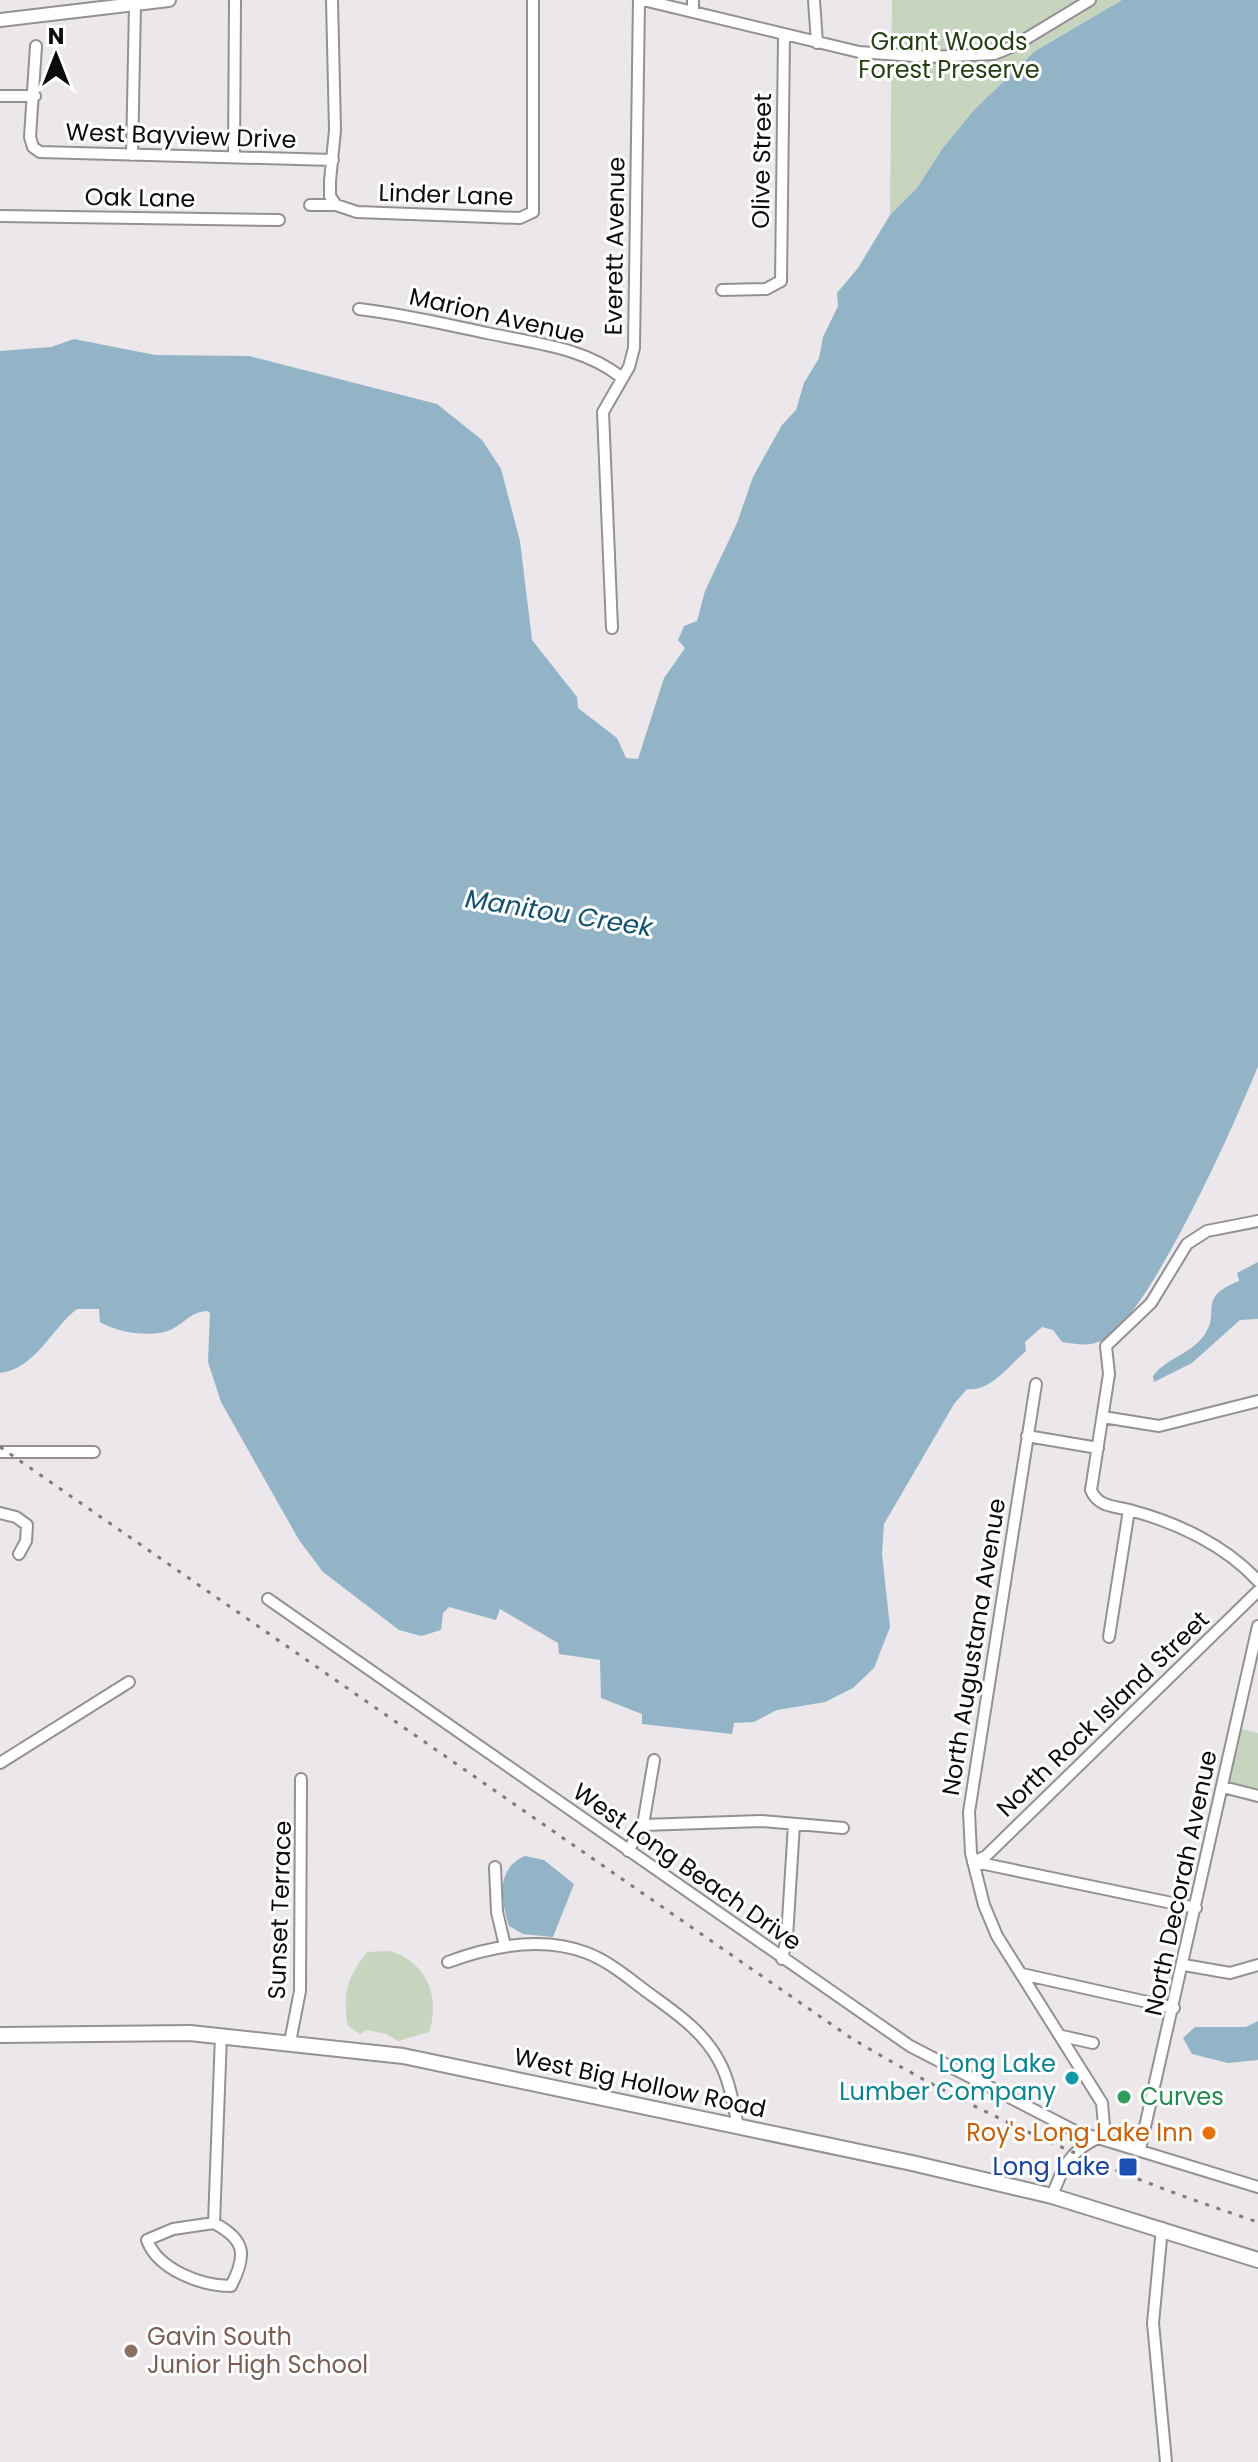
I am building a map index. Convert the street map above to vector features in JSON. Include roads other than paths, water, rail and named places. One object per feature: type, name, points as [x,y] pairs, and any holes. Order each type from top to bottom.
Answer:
[{"type":"main road","name":"West Big Hollow Road","points":[[0,2035],[221,2035],[403,2056],[1052,2196],[1254,2258]]},
{"type":"street","points":[[0,20],[169,0]]},
{"type":"street","points":[[234,157],[235,0]]},
{"type":"street","points":[[332,0],[333,160],[330,196],[336,205]]},
{"type":"street","name":"Linder Lane","points":[[310,205],[336,205],[357,212],[526,217],[533,212],[533,0]]},
{"type":"street","points":[[641,0],[784,37],[892,56],[970,57],[994,54],[1014,46],[1090,0]]},
{"type":"street","name":"Everett Avenue","points":[[612,628],[603,412],[634,348],[641,0]]},
{"type":"street","points":[[693,0],[693,12]]},
{"type":"street","points":[[814,0],[817,43]]},
{"type":"street","points":[[132,155],[135,5]]},
{"type":"street","name":"Olive Street","points":[[722,290],[766,289],[779,285],[784,37]]},
{"type":"street","points":[[0,96],[35,96],[36,46]]},
{"type":"street","name":"West Bayview Drive","points":[[35,96],[30,137],[33,147],[40,152],[333,160]]},
{"type":"street","name":"Oak Lane","points":[[0,216],[279,220]]},
{"type":"street","name":"Marion Avenue","points":[[359,309],[561,349],[605,364],[621,377]]},
{"type":"street","points":[[1258,1221],[1207,1231],[1187,1244],[1151,1303],[1106,1346],[1109,1374],[1091,1490],[1093,1497],[1108,1506],[1129,1510],[1209,1541],[1258,1581]]},
{"type":"street","name":"North Augustana Avenue","points":[[1036,1384],[973,1778],[969,1812],[973,1862],[993,1925],[1102,2103],[1104,2126],[1100,2137]]},
{"type":"street","points":[[1103,1417],[1159,1426],[1258,1401]]},
{"type":"street","points":[[1027,1436],[1098,1448]]},
{"type":"street","points":[[0,1452],[94,1452]]},
{"type":"street","points":[[1109,1637],[1129,1510]]},
{"type":"street","points":[[0,1513],[16,1517],[27,1525],[26,1541],[19,1554]]},
{"type":"street","name":"North Rock Island Street","points":[[973,1862],[986,1856],[1258,1591]]},
{"type":"street","name":"West Long Beach Drive","points":[[268,1599],[910,2046],[1075,2131],[1258,2187]]},
{"type":"street","name":"North Decorah Avenue","points":[[1140,2149],[1184,1965],[1258,1626]]},
{"type":"street","points":[[0,1763],[129,1682]]},
{"type":"street","points":[[628,1851],[643,1825],[654,1760]]},
{"type":"street","name":"Sunset Terrace","points":[[290,2042],[300,1991],[301,1779]]},
{"type":"street","points":[[1223,1787],[1258,1796]]},
{"type":"street","points":[[643,1825],[699,1821],[843,1828]]},
{"type":"street","points":[[782,1959],[787,1937],[794,1824]]},
{"type":"street","points":[[973,1862],[1196,1908]]},
{"type":"street","points":[[495,1867],[497,1912],[505,1946]]},
{"type":"street","points":[[448,1962],[481,1950],[505,1946],[568,1947],[587,1953],[694,2027],[719,2060],[727,2078],[738,2126]]},
{"type":"street","points":[[1184,1965],[1230,1973],[1258,1965]]},
{"type":"street","points":[[1022,1974],[1174,2008]]},
{"type":"street","points":[[214,2223],[221,2035]]},
{"type":"street","points":[[1062,2036],[1093,2043]]},
{"type":"street","points":[[1052,2196],[1066,2160],[1075,2149],[1100,2137]]},
{"type":"street","points":[[214,2223],[233,2233],[241,2250],[243,2264],[231,2286],[209,2286],[169,2266],[151,2252],[147,2240],[173,2229],[214,2223]]},
{"type":"street","points":[[1162,2228],[1153,2323],[1166,2462]]},
{"type":"water","name":"Manitou Creek","points":[[1122,0],[1258,0],[1258,1066],[1190,1214],[1144,1294],[1123,1323],[1103,1340],[1088,1344],[1062,1342],[1053,1330],[1042,1327],[1025,1342],[1026,1351],[999,1376],[984,1386],[967,1389],[954,1404],[884,1524],[882,1554],[890,1627],[874,1668],[853,1688],[825,1702],[777,1710],[754,1722],[734,1723],[732,1734],[642,1724],[642,1714],[601,1698],[600,1660],[559,1654],[558,1643],[500,1609],[496,1620],[449,1607],[443,1613],[441,1630],[421,1636],[399,1630],[323,1572],[299,1540],[221,1402],[208,1362],[210,1313],[207,1311],[193,1315],[166,1331],[147,1334],[126,1332],[100,1322],[99,1309],[77,1309],[33,1356],[12,1370],[0,1373],[0,351],[51,347],[74,339],[155,355],[249,356],[437,404],[482,440],[501,469],[520,541],[532,640],[577,697],[578,708],[617,738],[626,758],[638,759],[664,678],[685,648],[678,640],[684,626],[697,621],[705,591],[737,523],[753,477],[782,425],[796,410],[804,383],[819,358],[823,337],[838,306],[837,293],[858,268],[890,215],[917,188],[942,149],[974,110],[1035,51]]},
{"type":"water","points":[[1258,1262],[1258,1319],[1240,1320],[1192,1363],[1154,1382],[1153,1376],[1158,1370],[1200,1341],[1209,1326],[1212,1305],[1218,1293],[1239,1281],[1237,1273]]},
{"type":"water","points":[[525,1856],[544,1860],[574,1884],[553,1937],[523,1934],[509,1926],[503,1896],[505,1877],[515,1862]]},
{"type":"water","points":[[1258,2021],[1258,2060],[1228,2063],[1192,2054],[1183,2038],[1195,2027],[1246,2027]]},
{"type":"railway","points":[[0,1447],[851,2038],[949,2093],[1049,2142],[1204,2204],[1258,2222]]},
{"type":"place","name":"Long Lake Lumber Company","points":[[1072,2078]]},
{"type":"place","name":"Curves","points":[[1124,2097]]},
{"type":"place","name":"Roy's Long Lake Inn","points":[[1209,2133]]},
{"type":"place","name":"Long Lake","points":[[1128,2167]]},
{"type":"place","name":"Gavin South Junior High School","points":[[131,2351]]},
{"type":"park label","name":"Grant Woods Forest Preserve","points":[[949,56]]}]
